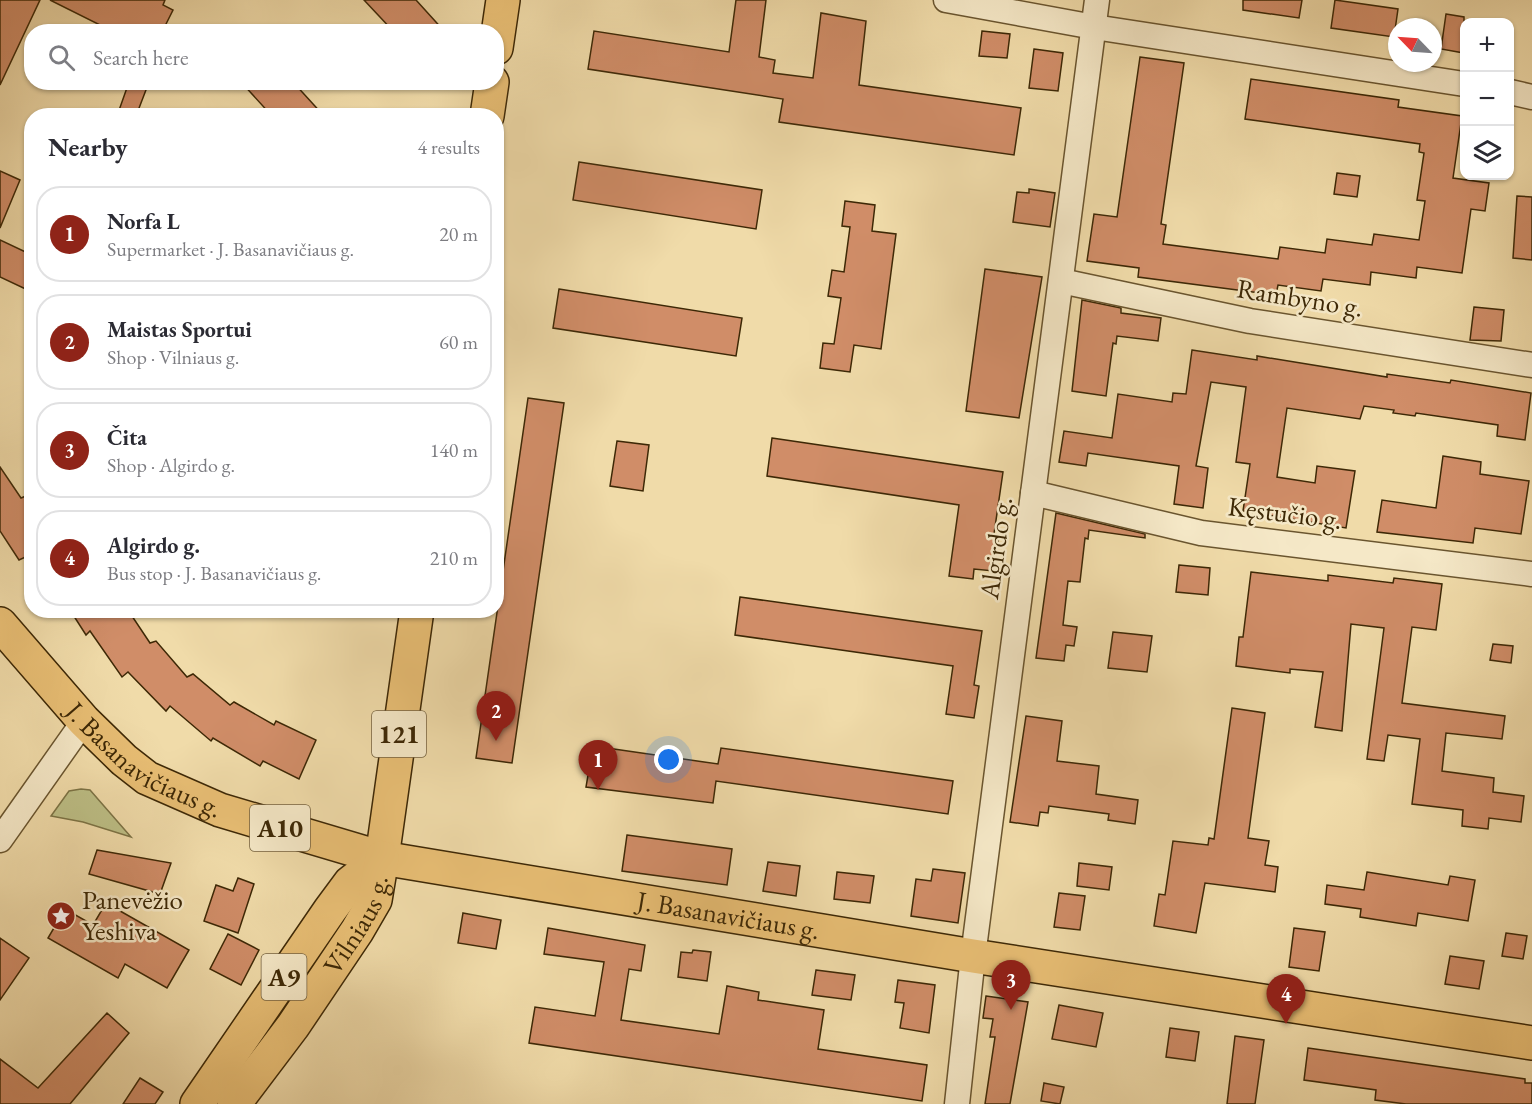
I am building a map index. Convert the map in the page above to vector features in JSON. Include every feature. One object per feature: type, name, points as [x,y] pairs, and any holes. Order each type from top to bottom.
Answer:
[{"type":"main road","points":[[500,24],[503,0]]},
{"type":"main road","points":[[488,108],[491,90]]},
{"type":"main road","name":"Vilniaus g.","points":[[234,1104],[287,1035],[357,931],[375,900],[416,618]]},
{"type":"main road","name":"J. Basanavičiaus g.","points":[[0,624],[84,721],[124,760],[147,778],[220,810],[381,858],[973,956],[1532,1043]]},
{"type":"main road","name":"Vilniaus g.","points":[[197,1104],[350,883],[381,858]]},
{"type":"street","points":[[946,0],[1094,27],[1460,83]]},
{"type":"street","name":"Algirdo g.","points":[[957,1104],[973,956],[1097,0]]},
{"type":"street","points":[[1514,93],[1532,97]]},
{"type":"street","name":"Rambyno g.","points":[[1060,281],[1250,321],[1532,365]]},
{"type":"street","name":"Kęstučio g.","points":[[1033,493],[1201,533],[1532,574]]},
{"type":"street","points":[[0,840],[11,806],[84,721]]},
{"type":"green space","points":[[90,790],[131,837],[83,822],[51,816],[69,791]]},
{"type":"building","points":[[0,0],[40,0],[29,24],[24,24],[24,34],[0,85]]},
{"type":"building","points":[[50,0],[165,0],[163,5],[173,10],[166,24],[98,24]]},
{"type":"building","points":[[364,0],[416,0],[438,24],[386,24]]},
{"type":"building","points":[[736,0],[766,0],[759,57],[775,60],[773,73],[813,78],[821,13],[866,21],[859,85],[1021,108],[1014,155],[779,122],[783,99],[588,69],[594,31],[729,52]]},
{"type":"building","points":[[1243,0],[1302,0],[1299,18],[1243,10]]},
{"type":"building","points":[[1335,0],[1398,9],[1397,18],[1388,18],[1388,36],[1331,28]]},
{"type":"building","points":[[1446,14],[1464,17],[1460,18],[1460,52],[1442,49]]},
{"type":"building","points":[[982,31],[1010,34],[1007,58],[979,56]]},
{"type":"building","points":[[1034,49],[1063,53],[1058,91],[1029,88]]},
{"type":"building","points":[[1140,57],[1184,63],[1161,224],[1166,225],[1163,244],[1278,259],[1280,247],[1325,253],[1327,239],[1372,245],[1374,234],[1419,240],[1425,201],[1417,200],[1424,153],[1419,152],[1420,144],[1245,119],[1251,79],[1399,100],[1398,107],[1460,116],[1453,178],[1489,183],[1485,211],[1471,209],[1462,273],[1417,267],[1416,278],[1371,272],[1370,285],[1323,279],[1321,291],[1278,285],[1276,295],[1138,277],[1139,268],[1087,261],[1094,214],[1117,217]]},
{"type":"building","points":[[126,90],[146,90],[139,108],[120,108]]},
{"type":"building","points":[[248,90],[300,90],[317,108],[265,108]]},
{"type":"building","points":[[579,162],[762,190],[756,229],[573,200]]},
{"type":"building","points":[[0,171],[20,180],[0,228]]},
{"type":"building","points":[[1337,173],[1360,176],[1357,197],[1334,194]]},
{"type":"building","points":[[1029,189],[1055,193],[1050,227],[1013,222],[1017,192],[1029,193]]},
{"type":"building","points":[[1517,196],[1532,197],[1532,260],[1513,258]]},
{"type":"building","points":[[845,201],[875,205],[872,231],[896,234],[881,349],[854,345],[850,372],[820,368],[823,343],[834,344],[841,298],[828,296],[832,270],[844,272],[850,227],[842,226]]},
{"type":"building","points":[[0,240],[24,251],[24,288],[0,277]]},
{"type":"building","points":[[985,269],[1042,277],[1019,418],[966,411]]},
{"type":"building","points":[[559,289],[742,318],[736,356],[553,328]]},
{"type":"building","points":[[1082,300],[1121,308],[1121,313],[1161,318],[1158,341],[1117,336],[1116,344],[1113,343],[1106,396],[1072,391]]},
{"type":"building","points":[[1474,307],[1504,310],[1501,341],[1470,340]]},
{"type":"building","points":[[1192,350],[1257,360],[1257,356],[1387,377],[1387,374],[1450,383],[1451,380],[1531,393],[1525,440],[1497,436],[1498,425],[1416,413],[1415,416],[1393,413],[1394,410],[1364,406],[1360,419],[1287,408],[1277,477],[1315,483],[1317,466],[1355,471],[1346,528],[1243,511],[1250,464],[1236,462],[1246,387],[1211,382],[1196,466],[1208,468],[1203,508],[1174,504],[1179,466],[1088,453],[1086,466],[1059,462],[1064,431],[1112,438],[1118,394],[1172,402],[1173,393],[1186,394]]},
{"type":"building","points":[[528,398],[564,403],[512,763],[476,758],[496,618],[504,618],[504,564]]},
{"type":"building","points":[[772,438],[1003,472],[994,534],[999,535],[994,571],[974,569],[973,579],[949,576],[959,505],[767,476]]},
{"type":"building","points":[[617,441],[649,445],[643,491],[610,486]]},
{"type":"building","points":[[1443,456],[1481,462],[1480,474],[1529,481],[1521,534],[1475,528],[1473,543],[1377,532],[1382,500],[1436,508]]},
{"type":"building","points":[[0,467],[21,498],[24,497],[24,558],[19,560],[0,531]]},
{"type":"building","points":[[1056,513],[1145,534],[1145,538],[1089,530],[1088,539],[1085,538],[1080,582],[1068,581],[1063,625],[1077,627],[1074,646],[1066,645],[1064,661],[1036,658]]},
{"type":"building","points":[[1179,565],[1210,568],[1208,595],[1176,592]]},
{"type":"building","points":[[1251,572],[1328,581],[1328,575],[1393,583],[1394,578],[1442,584],[1436,630],[1412,627],[1402,703],[1505,716],[1502,739],[1446,733],[1442,771],[1494,778],[1493,792],[1524,796],[1521,822],[1489,818],[1488,829],[1462,826],[1463,810],[1412,804],[1420,739],[1388,735],[1384,761],[1367,759],[1384,628],[1351,624],[1342,731],[1315,727],[1323,672],[1290,669],[1290,673],[1236,666],[1239,637],[1243,637]]},
{"type":"building","points":[[740,597],[982,631],[974,685],[979,686],[974,718],[946,714],[953,666],[735,635]]},
{"type":"building","points":[[75,618],[133,618],[150,643],[156,641],[187,677],[193,674],[230,705],[234,702],[274,725],[276,721],[316,740],[299,779],[263,761],[260,766],[213,738],[211,741],[170,706],[166,711],[128,672],[122,677],[90,631],[86,635]]},
{"type":"building","points":[[1113,632],[1152,636],[1147,672],[1108,668]]},
{"type":"building","points":[[1493,644],[1513,646],[1511,663],[1490,660]]},
{"type":"building","points":[[1232,708],[1265,713],[1248,838],[1269,841],[1265,865],[1278,867],[1275,892],[1205,883],[1196,933],[1154,926],[1159,894],[1165,895],[1173,841],[1208,845],[1209,838],[1214,839]]},
{"type":"building","points":[[1026,716],[1062,721],[1057,761],[1099,766],[1096,794],[1138,800],[1135,824],[1108,820],[1109,814],[1049,806],[1048,813],[1040,812],[1038,826],[1010,822]]},
{"type":"building","points":[[593,746],[718,764],[721,748],[953,781],[948,814],[716,781],[713,803],[586,787]]},
{"type":"building","points":[[627,835],[732,849],[727,885],[622,871]]},
{"type":"building","points":[[97,850],[171,863],[160,894],[89,874]]},
{"type":"building","points":[[768,862],[800,866],[796,896],[763,891]]},
{"type":"building","points":[[1079,863],[1112,867],[1109,890],[1077,886]]},
{"type":"building","points":[[933,869],[965,873],[958,923],[911,916],[916,879],[931,881]]},
{"type":"building","points":[[837,872],[874,876],[870,903],[834,899]]},
{"type":"building","points":[[1367,872],[1448,885],[1450,876],[1475,880],[1468,921],[1418,913],[1416,926],[1360,917],[1361,909],[1325,904],[1327,885],[1364,890]]},
{"type":"building","points":[[238,878],[254,884],[238,933],[204,921],[216,885],[233,891]]},
{"type":"building","points":[[1059,893],[1085,896],[1080,930],[1054,927]]},
{"type":"building","points":[[106,903],[189,950],[167,988],[125,964],[118,978],[48,938],[65,909],[93,925]]},
{"type":"building","points":[[463,913],[501,920],[496,949],[458,943]]},
{"type":"building","points":[[548,928],[645,945],[641,971],[629,969],[621,1020],[719,1034],[727,986],[759,992],[758,1000],[824,1010],[818,1049],[927,1065],[922,1101],[529,1043],[535,1007],[595,1016],[604,962],[544,954]]},
{"type":"building","points":[[1294,928],[1325,932],[1319,971],[1289,967]]},
{"type":"building","points":[[1506,933],[1527,936],[1523,959],[1502,956]]},
{"type":"building","points":[[228,934],[259,950],[241,985],[210,969]]},
{"type":"building","points":[[0,938],[29,958],[0,1000]]},
{"type":"building","points":[[693,950],[711,952],[707,981],[678,977],[681,952],[692,953]]},
{"type":"building","points":[[1450,956],[1484,961],[1479,989],[1445,984]]},
{"type":"building","points":[[816,970],[855,975],[851,1000],[812,995]]},
{"type":"building","points":[[898,980],[935,985],[929,1033],[900,1028],[904,1003],[895,1002]]},
{"type":"building","points":[[986,996],[1028,1002],[1010,1104],[985,1104],[995,1037],[990,1037],[993,1019],[983,1018]]},
{"type":"building","points":[[1059,1005],[1103,1013],[1096,1047],[1052,1039]]},
{"type":"building","points":[[107,1013],[129,1033],[70,1104],[0,1104],[0,1059],[38,1088]]},
{"type":"building","points":[[1170,1028],[1199,1032],[1195,1061],[1166,1057]]},
{"type":"building","points":[[1235,1036],[1264,1040],[1255,1104],[1227,1104]]},
{"type":"building","points":[[1308,1048],[1525,1079],[1525,1083],[1532,1083],[1532,1104],[1406,1104],[1375,1100],[1376,1090],[1304,1080]]},
{"type":"building","points":[[140,1078],[163,1092],[155,1104],[123,1104]]},
{"type":"building","points":[[1044,1083],[1064,1087],[1060,1104],[1041,1101]]},
{"type":"place","name":"Maistas Sportui","points":[[496,741]]},
{"type":"place","name":"Norfa L","points":[[598,790]]},
{"type":"place","name":"Panevėžio Yeshiva","points":[[61,916]]},
{"type":"place","name":"Čita","points":[[1011,1010]]},
{"type":"place","name":"Algirdo g.","points":[[1286,1024]]}]
